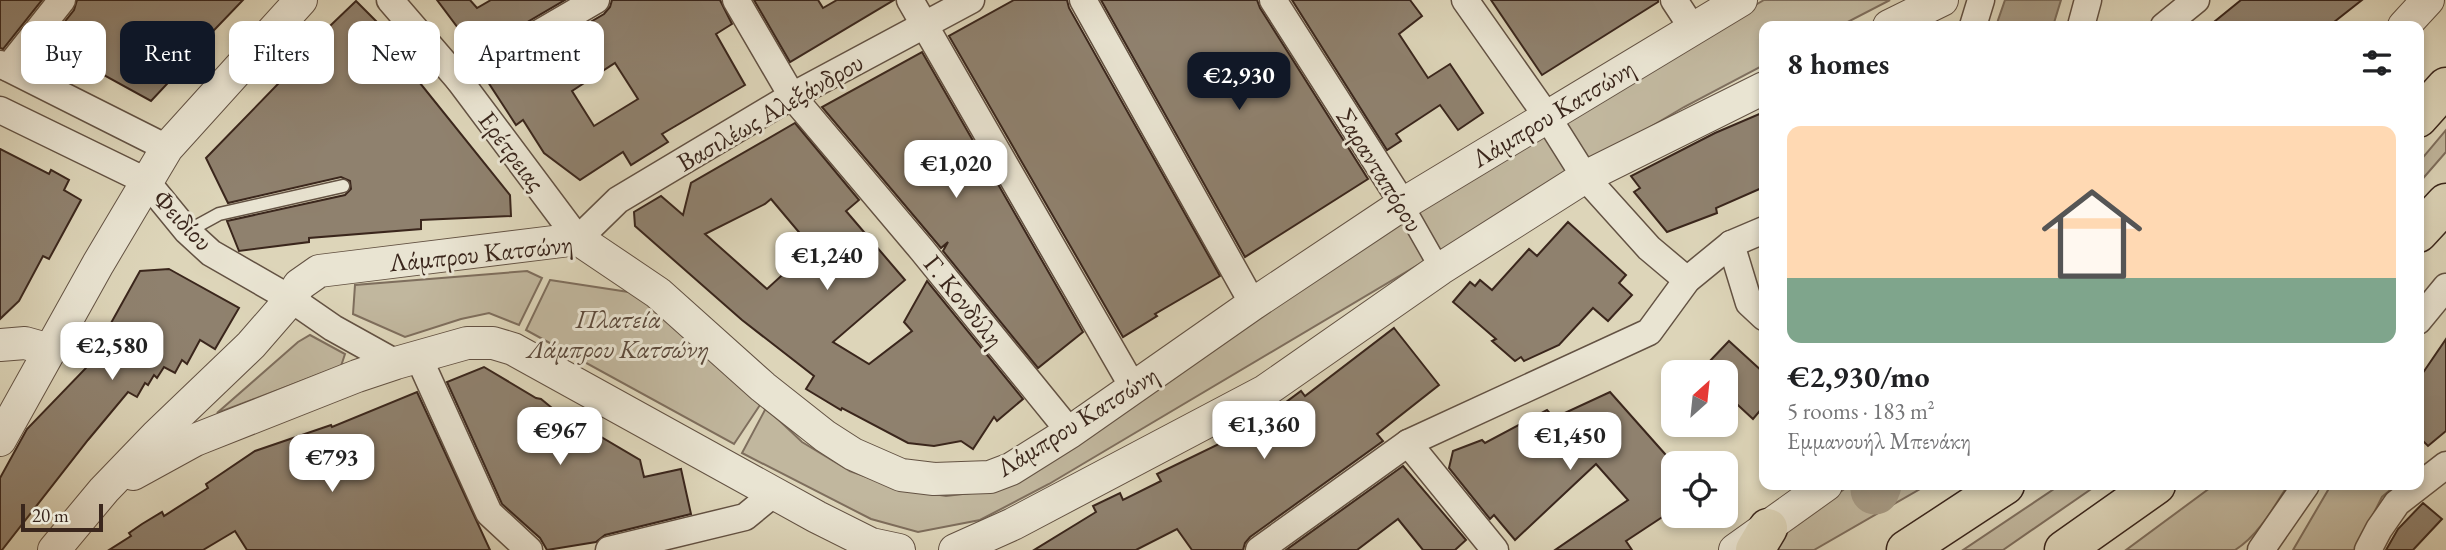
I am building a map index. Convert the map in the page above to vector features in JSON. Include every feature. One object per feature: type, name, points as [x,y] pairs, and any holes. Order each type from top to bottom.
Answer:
[{"type":"highway","points":[[2424,111],[2446,87]]},
{"type":"highway","points":[[2424,227],[2446,203]]},
{"type":"highway","points":[[1906,550],[1997,490]]},
{"type":"highway","points":[[2064,550],[2149,490]]},
{"type":"street","points":[[4,66],[61,0]]},
{"type":"street","points":[[0,440],[167,148],[302,0]]},
{"type":"street","name":"Ερέτρειας","points":[[390,0],[454,74]]},
{"type":"street","points":[[560,21],[596,0]]},
{"type":"street","name":"Γ. Κονδύλη","points":[[736,0],[792,96],[1070,432]]},
{"type":"street","points":[[910,0],[1133,387]]},
{"type":"street","name":"Βασιλέως Αλεξάνδρου","points":[[578,239],[618,200],[792,96],[971,0]]},
{"type":"street","points":[[1083,0],[1253,304]]},
{"type":"street","name":"Σαρανταπόρου","points":[[1273,0],[1403,204],[1440,269]]},
{"type":"street","points":[[1465,0],[1546,116],[1584,177],[1648,248],[1687,279]]},
{"type":"street","points":[[1674,0],[1693,29]]},
{"type":"street","name":"Λάμπρου Κατσώνη","points":[[54,550],[104,490],[251,345],[291,299],[299,285],[319,271],[578,239],[658,293],[803,420],[853,454],[901,475],[934,479],[990,477],[1012,469],[1070,432],[1253,304],[1403,204],[1741,0]]},
{"type":"street","points":[[1899,21],[1942,0]]},
{"type":"street","points":[[1974,21],[1980,0]]},
{"type":"street","points":[[2082,21],[2088,0]]},
{"type":"street","points":[[2170,21],[2196,0]]},
{"type":"street","points":[[2409,21],[2428,0]]},
{"type":"street","name":"Φειδίου","points":[[4,66],[167,148]]},
{"type":"street","name":"Ερέτρειας","points":[[462,84],[578,239]]},
{"type":"street","name":"Λάμπρου Κατσώνη","points":[[955,550],[1013,524],[1265,391],[1440,269],[1584,177],[1759,90]]},
{"type":"street","name":"Φειδίου","points":[[0,110],[146,181],[187,231],[211,253],[291,299],[333,328],[407,359]]},
{"type":"street","points":[[1259,550],[1408,443],[1649,332],[1687,279],[1731,244],[1759,232]]},
{"type":"street","points":[[1731,244],[1749,303],[1759,312]]},
{"type":"street","points":[[2424,314],[2446,287]]},
{"type":"street","points":[[0,345],[25,343],[50,350]]},
{"type":"street","name":"Λάμπρου Κατσώνη","points":[[104,490],[195,440],[357,376],[467,343],[493,343],[513,349],[773,494],[871,544],[899,550]]},
{"type":"street","points":[[407,359],[489,513],[529,550]]},
{"type":"street","points":[[1408,443],[1495,550]]},
{"type":"street","points":[[1735,550],[1769,531],[1809,490]]},
{"type":"street","points":[[2261,550],[2303,490]]},
{"type":"street","points":[[2368,550],[2379,528],[2410,490]]},
{"type":"street","points":[[609,550],[745,517],[773,494]]},
{"type":"lane","points":[[187,231],[219,214],[343,186]]},
{"type":"green space","points":[[1764,0],[1890,0],[1850,21],[1759,21],[1759,68],[1684,107],[1049,484],[980,520],[918,532],[871,519],[742,453],[766,408],[802,442],[850,471],[898,488],[946,496],[979,492],[1524,141]]},
{"type":"green space","points":[[2446,130],[2446,152],[2424,177],[2424,156]]},
{"type":"green space","points":[[527,271],[542,278],[519,325],[489,313],[405,337],[353,314],[355,285]]},
{"type":"green space","name":"Πλατεία Λάμπρου Κατσώνη","points":[[550,280],[635,293],[760,405],[734,444],[526,330]]},
{"type":"green space","points":[[310,335],[345,354],[341,366],[217,413],[298,342]]},
{"type":"green space","points":[[1843,490],[1918,490],[1814,550],[1768,550],[1773,540]]},
{"type":"green space","points":[[2053,490],[2090,490],[2003,550],[1963,550]]},
{"type":"green space","points":[[2207,490],[2285,490],[2258,529],[2235,550],[2126,550]]},
{"type":"green space","points":[[2328,490],[2390,490],[2382,497],[2355,550],[2293,550]]},
{"type":"shaded area","points":[[2005,0],[2061,0],[2055,21],[1998,21]]},
{"type":"building","points":[[0,0],[42,0],[25,21],[21,21],[21,26],[3,49],[0,48]]},
{"type":"building","points":[[77,0],[243,0],[215,29],[215,21],[120,21],[120,84],[106,76],[106,21],[65,21],[74,10]]},
{"type":"building","points":[[437,0],[470,0],[477,8],[491,0],[565,0],[529,21],[454,23]]},
{"type":"building","points":[[612,0],[720,0],[732,24],[716,34],[745,85],[662,134],[668,142],[631,165],[623,152],[580,180],[544,153],[523,120],[516,125],[489,84],[583,84],[572,91],[594,126],[638,99],[615,63],[604,70],[604,21],[592,21],[604,14]]},
{"type":"building","points":[[754,0],[818,0],[823,8],[837,0],[894,0],[790,62]]},
{"type":"building","points":[[1014,0],[1067,0],[1069,8],[1220,276],[1155,314],[1157,316],[1123,337],[949,36]]},
{"type":"building","points":[[1101,0],[1257,0],[1368,179],[1245,257]]},
{"type":"building","points":[[1292,0],[1410,0],[1422,16],[1399,34],[1428,78],[1450,64],[1483,113],[1458,130],[1440,105],[1396,134],[1401,141],[1387,150]]},
{"type":"building","points":[[1491,0],[1658,0],[1658,2],[1542,75]]},
{"type":"building","points":[[2241,0],[2362,0],[2335,21],[2215,21]]},
{"type":"building","points":[[356,1],[376,21],[348,21],[348,84],[421,84],[510,195],[511,216],[421,220],[421,229],[309,238],[309,242],[239,251],[227,221],[345,195],[351,189],[350,181],[341,177],[228,203],[206,158],[278,84],[334,84],[334,22]]},
{"type":"building","points":[[922,52],[1083,332],[1038,368],[943,251],[948,242],[941,248],[822,107]]},
{"type":"building","points":[[120,84],[167,84],[151,101]]},
{"type":"building","points":[[1759,114],[1759,189],[1716,208],[1717,213],[1667,232],[1634,192],[1640,188],[1631,176],[1715,133]]},
{"type":"building","points":[[795,123],[859,200],[846,211],[905,280],[833,342],[869,364],[912,331],[904,322],[927,281],[1023,399],[997,421],[994,417],[973,449],[961,441],[934,446],[908,443],[842,408],[841,410],[806,389],[814,376],[742,320],[635,226],[634,212],[661,196],[683,215],[691,183]],"holes":[[[771,199],[809,244],[799,251],[803,256],[767,289],[705,234]]]},
{"type":"building","points":[[0,149],[49,174],[51,170],[69,180],[64,190],[81,200],[49,259],[43,256],[19,301],[0,319]]},
{"type":"building","points":[[1568,222],[1626,275],[1619,283],[1632,295],[1608,321],[1593,308],[1559,345],[1524,361],[1521,357],[1515,361],[1492,341],[1496,339],[1453,302],[1470,282],[1475,286],[1480,280],[1492,290],[1529,249],[1537,256]]},
{"type":"building","points":[[169,269],[239,308],[215,349],[200,340],[187,364],[182,360],[175,373],[164,367],[157,378],[154,375],[148,385],[145,383],[137,397],[128,392],[0,550],[0,478],[27,429],[86,368],[140,271]]},
{"type":"building","points":[[1394,328],[1439,385],[1377,434],[1383,441],[1250,537],[1243,550],[1192,550],[1177,529],[1136,550],[1034,550],[1096,512],[1093,506],[1120,493],[1123,500],[1161,481],[1157,474],[1250,429],[1301,391],[1305,396]]},
{"type":"building","points":[[2446,339],[2446,431],[2428,446],[2424,442],[2424,371]]},
{"type":"building","points":[[1729,341],[1759,368],[1759,412],[1753,419],[1738,405],[1738,360],[1711,360]]},
{"type":"building","points":[[484,367],[640,460],[644,477],[681,469],[691,514],[605,535],[596,542],[547,550],[540,538],[502,504],[447,382]]},
{"type":"building","points":[[417,392],[490,550],[247,550],[235,531],[203,550],[109,550],[131,536],[129,533],[142,524],[162,512],[164,516],[208,488],[206,484],[255,451],[331,425],[332,427]]},
{"type":"building","points":[[1610,392],[1662,451],[1661,518],[1626,541],[1632,550],[1555,550],[1628,500],[1596,464],[1515,540],[1494,515],[1490,519],[1449,468],[1453,451],[1482,440],[1485,443],[1547,410],[1554,418]]},
{"type":"building","points":[[1403,466],[1466,540],[1455,550],[1423,550],[1398,519],[1357,550],[1286,550]]},
{"type":"building","points":[[2423,503],[2442,519],[2413,550],[2386,550],[2398,529]]}]
